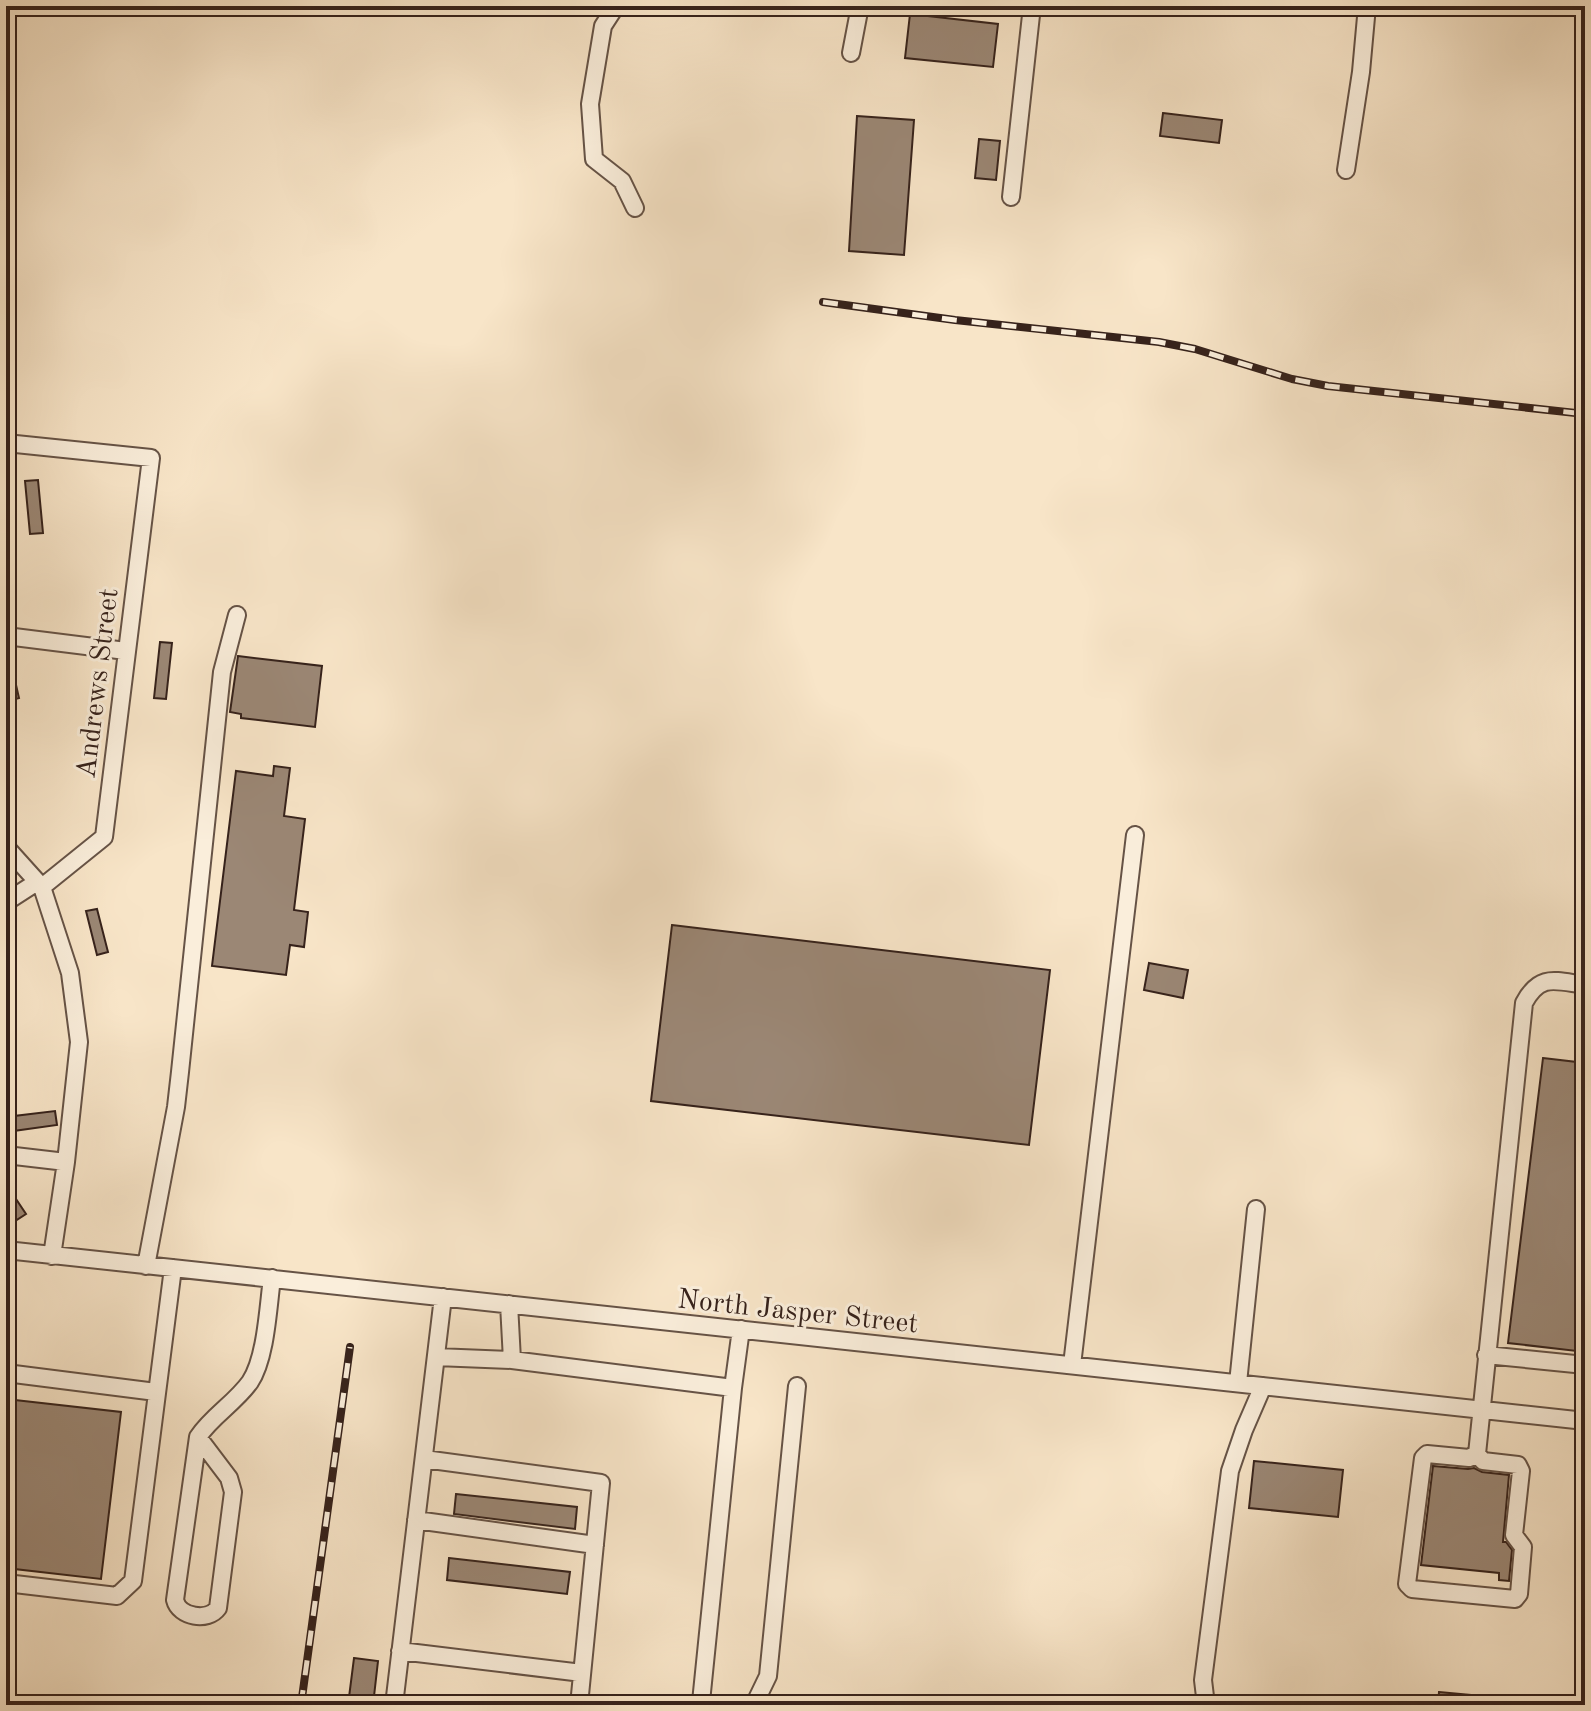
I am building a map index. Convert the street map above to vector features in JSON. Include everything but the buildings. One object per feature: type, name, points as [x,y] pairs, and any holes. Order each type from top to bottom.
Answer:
[{"type":"street","points":[[616,6],[603,26],[590,104],[594,159],[622,181],[635,208]]},
{"type":"street","points":[[851,53],[860,6]]},
{"type":"street","points":[[1011,197],[1032,6]]},
{"type":"street","points":[[1346,170],[1361,72],[1367,6]]},
{"type":"street","name":"Andrews Street","points":[[6,443],[151,458],[104,837],[40,885],[6,902]]},
{"type":"street","points":[[146,1266],[176,1107],[222,672],[237,615]]},
{"type":"street","points":[[6,636],[126,651]]},
{"type":"street","points":[[1072,1365],[1135,835]]},
{"type":"street","points":[[6,847],[40,885],[70,973],[79,1042],[52,1256]]},
{"type":"street","points":[[1477,1454],[1469,1458],[1427,1454],[1423,1458],[1407,1584],[1412,1589],[1515,1599],[1519,1594],[1523,1547],[1514,1535],[1521,1471],[1518,1465],[1483,1461],[1477,1454],[1524,1003],[1532,988],[1547,981],[1585,985]]},
{"type":"street","points":[[6,1155],[66,1162]]},
{"type":"street","points":[[1238,1383],[1256,1209]]},
{"type":"street","name":"North Jasper Street","points":[[6,1250],[1585,1421]]},
{"type":"street","points":[[6,1583],[117,1596],[133,1581],[173,1268]]},
{"type":"street","points":[[198,1437],[229,1478],[233,1492],[218,1608],[214,1615],[209,1616],[181,1611],[175,1600],[198,1437],[249,1383],[255,1372],[261,1357],[272,1278]]},
{"type":"street","points":[[394,1705],[443,1297]]},
{"type":"street","points":[[509,1304],[512,1360]]},
{"type":"street","points":[[701,1704],[741,1329]]},
{"type":"street","points":[[1486,1355],[1585,1365]]},
{"type":"street","points":[[436,1357],[512,1360],[733,1388]]},
{"type":"street","points":[[6,1373],[156,1392]]},
{"type":"street","points":[[754,1705],[768,1676],[797,1386]]},
{"type":"street","points":[[1206,1705],[1203,1680],[1230,1471],[1263,1386]]},
{"type":"street","points":[[424,1459],[601,1483],[579,1705]]},
{"type":"street","points":[[416,1520],[595,1545]]},
{"type":"street","points":[[400,1651],[582,1673]]},
{"type":"railway","points":[[823,302],[1159,342],[1328,386],[1585,414]]},
{"type":"railway","points":[[301,1705],[350,1347]]}]
